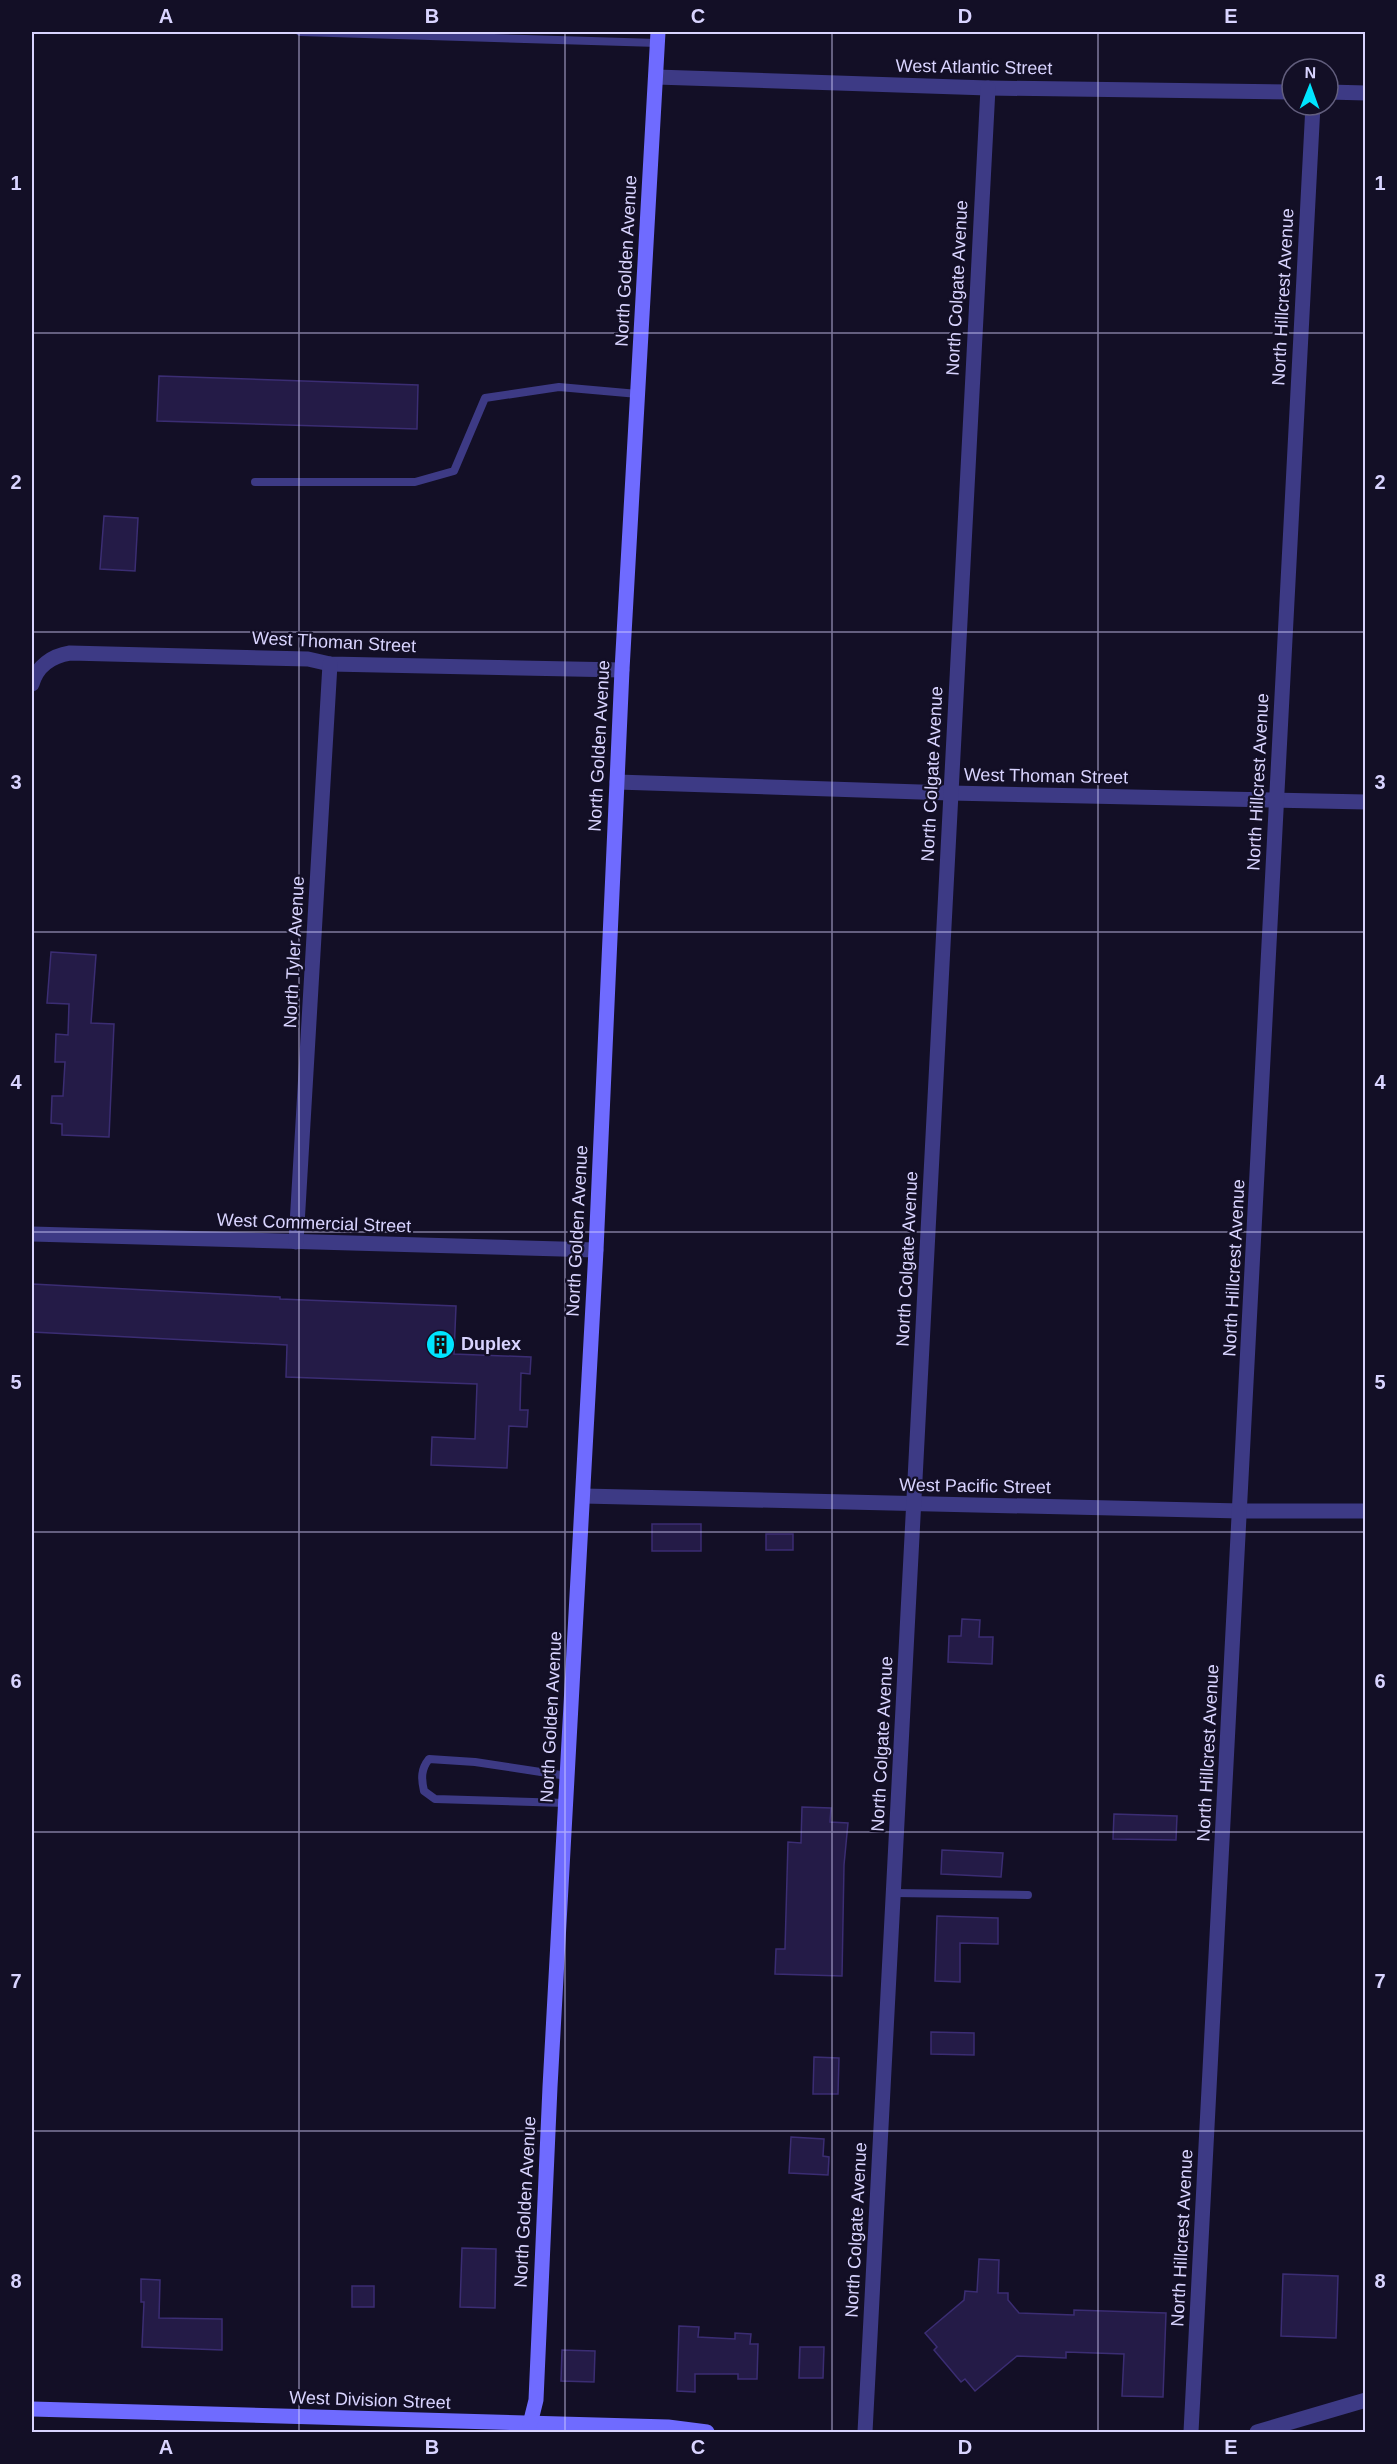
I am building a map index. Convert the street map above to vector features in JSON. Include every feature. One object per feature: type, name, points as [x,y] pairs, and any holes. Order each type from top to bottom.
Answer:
[{"type":"street","name":"North Golden Avenue","points":[[529,2428],[536,2400],[596,1250],[622,670],[658,37]]},
{"type":"street","name":"West Atlantic Street","points":[[656,77],[988,88],[1280,92]]},
{"type":"street","name":"North Colgate Avenue","points":[[865,2433],[988,88]]},
{"type":"street","points":[[1340,93],[1365,93]]},
{"type":"street","name":"North Hillcrest Avenue","points":[[1191,2433],[1312,117]]},
{"type":"street","name":"West Thoman Street","points":[[32,684],[37,671],[45,663],[60,655],[70,653],[308,659],[330,664],[622,670]]},
{"type":"street","name":"North Tyler Avenue","points":[[296,1242],[330,664]]},
{"type":"street","name":"West Thoman Street","points":[[617,782],[950,793],[1365,802]]},
{"type":"street","name":"West Commercial Street","points":[[32,1234],[596,1250]]},
{"type":"street","name":"West Pacific Street","points":[[583,1496],[1241,1511],[1365,1511]]},
{"type":"street","points":[[1257,2433],[1365,2400]]},
{"type":"street","name":"West Division Street","points":[[32,2409],[529,2428],[668,2427],[707,2433]]},
{"type":"lane","points":[[300,32],[658,37]]},
{"type":"lane","points":[[255,482],[415,482],[454,471],[485,398],[559,387],[638,394]]},
{"type":"lane","points":[[566,1803],[435,1799],[424,1791],[422,1779],[423,1766],[429,1759],[475,1762],[567,1776]]},
{"type":"lane","points":[[894,1893],[1028,1895]]},
{"type":"building","points":[[159,376],[418,385],[417,429],[157,421]]},
{"type":"building","points":[[104,516],[138,518],[135,571],[100,569]]},
{"type":"building","points":[[51,952],[96,955],[91,1023],[114,1024],[109,1137],[62,1135],[62,1124],[51,1123],[52,1096],[63,1096],[65,1062],[55,1062],[56,1034],[68,1035],[69,1004],[47,1003]]},
{"type":"building","points":[[32,1284],[280,1297],[280,1299],[456,1306],[454,1354],[531,1357],[530,1374],[521,1373],[520,1410],[528,1410],[527,1427],[509,1426],[507,1468],[431,1465],[432,1437],[475,1439],[477,1384],[286,1377],[287,1345],[32,1332]]},
{"type":"building","points":[[652,1524],[701,1524],[701,1551],[652,1551]]},
{"type":"building","points":[[766,1534],[793,1534],[793,1550],[766,1550]]},
{"type":"building","points":[[962,1619],[980,1620],[979,1637],[993,1637],[992,1664],[948,1662],[949,1636],[961,1636]]},
{"type":"building","points":[[802,1807],[831,1808],[830,1822],[848,1823],[844,1865],[842,1976],[775,1974],[776,1949],[785,1949],[788,1842],[801,1843]]},
{"type":"building","points":[[1114,1814],[1177,1816],[1176,1840],[1113,1839]]},
{"type":"building","points":[[942,1850],[1003,1853],[1001,1877],[941,1874]]},
{"type":"building","points":[[937,1916],[998,1918],[998,1944],[960,1943],[960,1982],[935,1981]]},
{"type":"building","points":[[931,2032],[974,2033],[974,2055],[931,2054]]},
{"type":"building","points":[[814,2057],[839,2058],[838,2094],[813,2094]]},
{"type":"building","points":[[791,2137],[824,2139],[823,2156],[829,2157],[828,2175],[789,2173]]},
{"type":"building","points":[[462,2248],[496,2249],[495,2308],[460,2307]]},
{"type":"building","points":[[979,2259],[999,2260],[998,2293],[1008,2293],[1008,2300],[1019,2313],[1074,2315],[1074,2310],[1166,2313],[1163,2397],[1122,2396],[1124,2354],[1066,2352],[1066,2358],[1017,2356],[975,2391],[965,2379],[961,2382],[934,2350],[937,2347],[925,2333],[964,2300],[965,2291],[977,2292]]},
{"type":"building","points":[[1283,2274],[1338,2276],[1336,2338],[1281,2336]]},
{"type":"building","points":[[141,2279],[160,2280],[159,2318],[222,2319],[222,2350],[142,2347],[144,2302],[141,2302]]},
{"type":"building","points":[[352,2286],[374,2286],[374,2307],[352,2307]]},
{"type":"building","points":[[679,2326],[699,2327],[698,2337],[735,2339],[735,2333],[751,2334],[750,2344],[758,2344],[757,2379],[738,2379],[738,2374],[695,2374],[695,2392],[677,2391]]},
{"type":"building","points":[[800,2347],[824,2347],[823,2378],[799,2378]]},
{"type":"building","points":[[562,2350],[595,2351],[594,2382],[561,2381]]},
{"type":"place","name":"Duplex","points":[[440,1344]]}]
